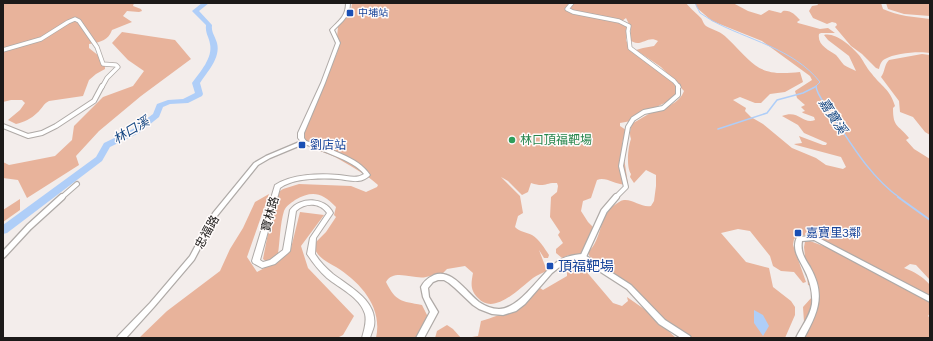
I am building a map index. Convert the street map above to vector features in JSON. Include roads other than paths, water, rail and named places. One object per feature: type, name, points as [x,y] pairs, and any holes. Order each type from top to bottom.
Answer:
[{"type":"main road","points":[[304,142],[301,138],[301,133],[323,84],[338,43],[332,30],[343,19],[348,10],[348,3]]},
{"type":"main road","name":"寶林路","points":[[304,142],[353,162],[366,171],[367,175],[356,180],[330,177],[296,179],[281,183],[277,187],[256,261],[262,265],[269,264],[286,251],[293,210],[297,206],[307,203],[325,206],[329,209],[330,213],[313,238],[311,254],[322,269],[358,296],[368,310],[371,327],[366,338]]},
{"type":"street","points":[[572,3],[567,9],[573,12],[619,21],[629,26],[628,32],[630,48],[674,80],[678,87],[678,95],[663,108],[644,112],[633,119],[628,126],[621,166],[626,187],[604,210],[583,257]]},
{"type":"street","points":[[3,50],[35,42],[58,29],[69,20],[75,18],[79,21],[97,47],[103,64],[116,65],[118,67],[107,78],[94,101],[56,126],[42,133],[28,136],[3,126]]},
{"type":"street","name":"忠福路","points":[[121,338],[192,258],[216,215],[256,164],[268,157],[304,142]]},
{"type":"street","points":[[3,255],[29,227],[77,184]]},
{"type":"street","points":[[800,338],[815,309],[814,291],[808,272],[798,253],[797,244],[799,239],[816,238],[930,299]]},
{"type":"street","points":[[420,338],[434,312],[426,297],[424,287],[428,282],[436,278],[444,278],[452,281],[475,303],[485,310],[504,312],[519,304],[563,260],[576,256],[583,257],[628,287],[662,322],[687,338]]},
{"type":"water","points":[[754,310],[763,315],[769,326],[763,336],[754,323]]},
{"type":"waterway","name":"林口溪","points":[[3,230],[99,159],[107,145],[136,131],[156,115],[160,106],[168,102],[185,101],[199,94],[196,83],[208,65],[214,51],[209,25],[195,11],[206,3]]},
{"type":"waterway","name":"嘉寶溪","points":[[695,3],[700,13],[711,20],[769,46],[797,61],[809,70],[820,82],[816,86]]},
{"type":"waterway","points":[[718,129],[767,113],[777,100],[803,93],[816,86]]},
{"type":"waterway","name":"嘉寶溪","points":[[816,86],[816,89],[822,99],[861,158],[879,180],[900,198]]},
{"type":"waterway","name":"嘉寶溪","points":[[898,197],[930,220]]},
{"type":"place","name":"中埔站","points":[[350,13]]},
{"type":"place","name":"林口頂福靶場","points":[[512,140]]},
{"type":"place","name":"劉店站","points":[[302,145]]},
{"type":"place","name":"嘉寶里3鄰","points":[[798,233]]},
{"type":"place","name":"頂福靶場","points":[[550,266]]}]
